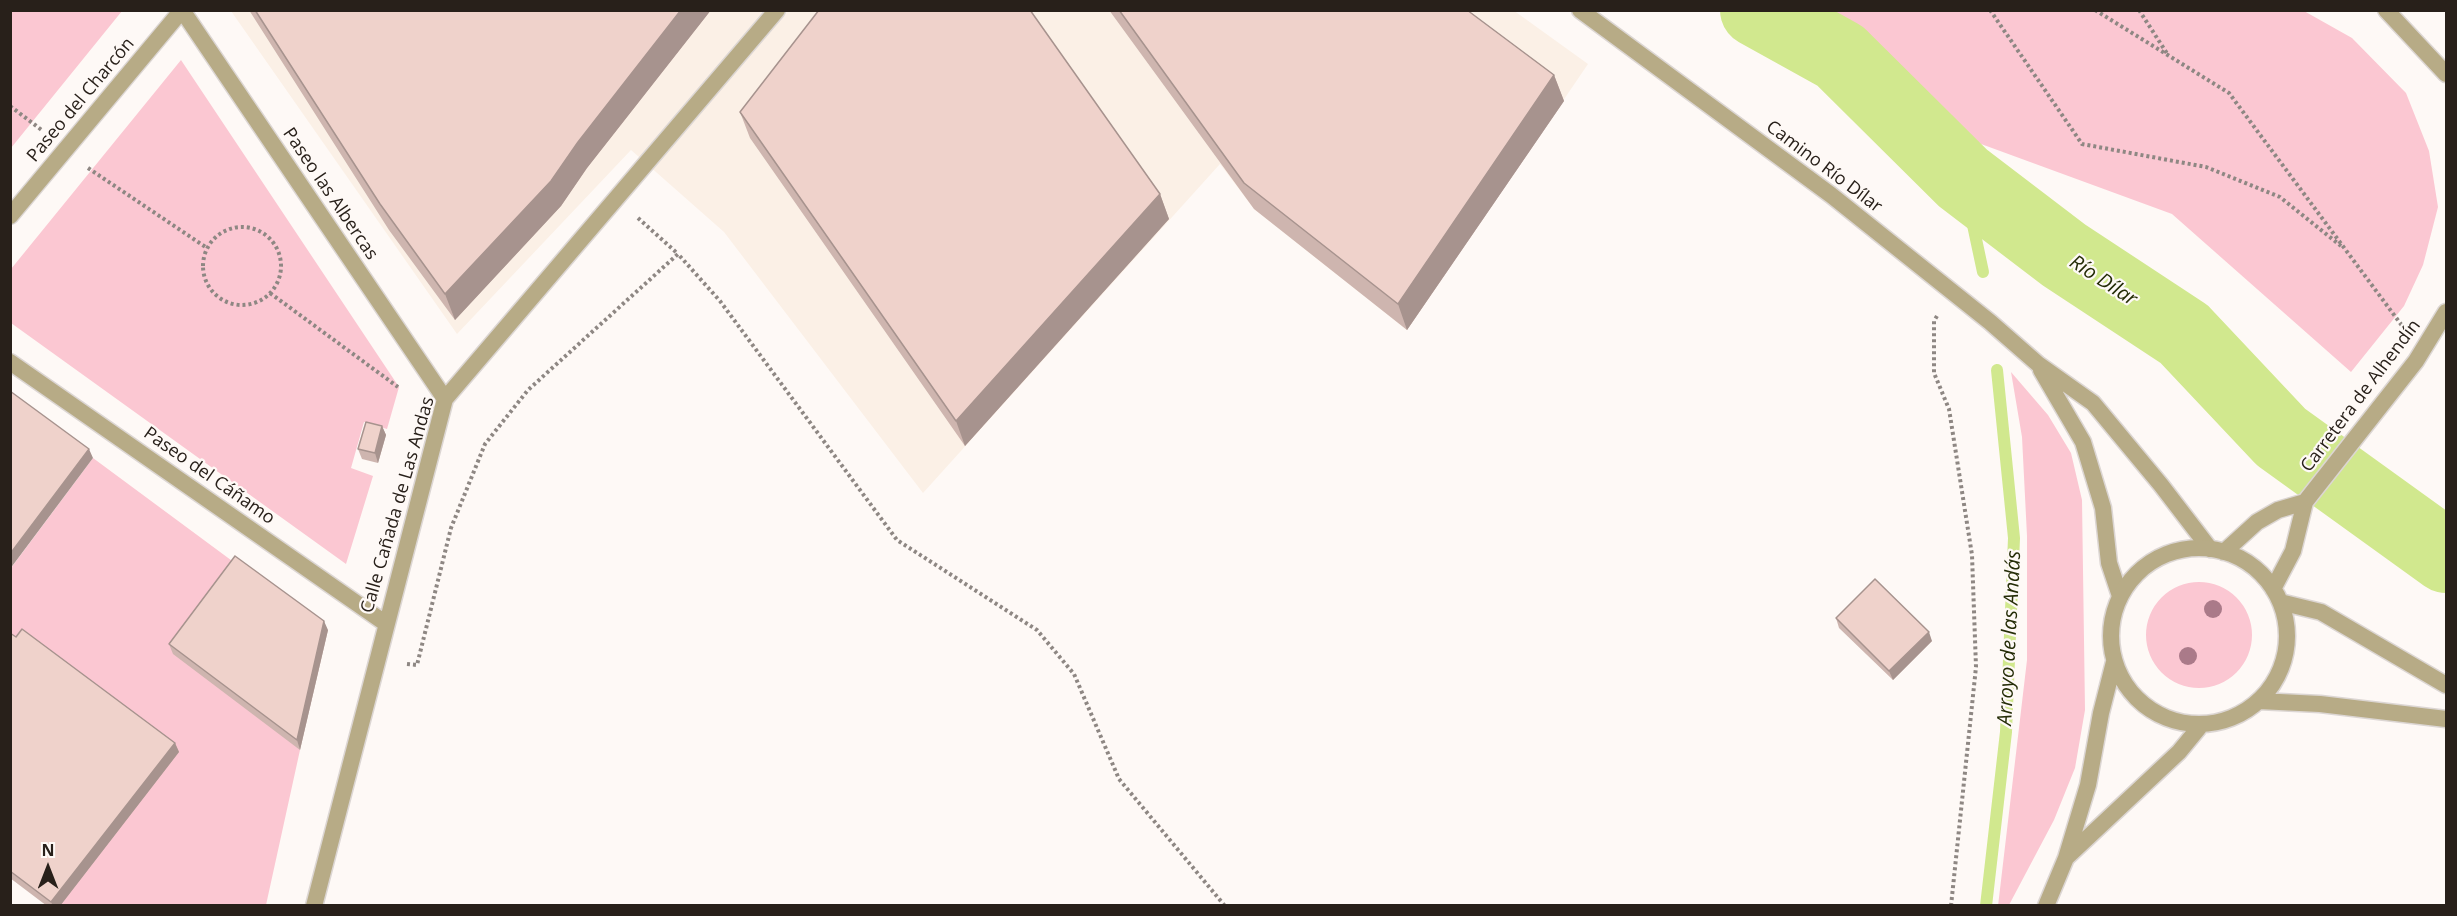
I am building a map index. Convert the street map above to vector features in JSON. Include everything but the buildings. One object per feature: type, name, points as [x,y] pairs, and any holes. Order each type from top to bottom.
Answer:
[{"type":"street","name":"Calle Cañada de Las Andas","points":[[314,906],[445,399],[777,10]]},
{"type":"street","name":"Camino Río Dílar","points":[[1580,10],[1831,195],[1950,289],[2038,364],[2093,403],[2217,550]]},
{"type":"street","points":[[2386,10],[2446,74]]},
{"type":"street","name":"Paseo del Charcón","points":[[10,216],[182,11]]},
{"type":"street","name":"Paseo las Albercas","points":[[182,11],[445,399]]},
{"type":"street","name":"Carretera de Alhendín","points":[[2277,595],[2293,551],[2305,502],[2416,361],[2446,312]]},
{"type":"street","name":"Paseo del Cáñamo","points":[[10,362],[386,623]]},
{"type":"street","name":"Camino Río Dílar","points":[[2038,364],[2083,442],[2103,507],[2109,563],[2120,596]]},
{"type":"street","points":[[2217,550],[2278,510],[2305,502]]},
{"type":"street","points":[[2183,549],[2217,550],[2244,560],[2260,573],[2277,595],[2287,628],[2285,654],[2276,680],[2259,701],[2223,721],[2202,724],[2173,720],[2148,708],[2127,687],[2114,662],[2110,639],[2112,617],[2120,596],[2136,574],[2157,558],[2183,549]]},
{"type":"street","points":[[2277,595],[2321,612],[2446,685]]},
{"type":"street","points":[[2046,906],[2066,858],[2088,785],[2101,713],[2114,662]]},
{"type":"street","points":[[2259,701],[2320,704],[2446,719]]},
{"type":"street","points":[[2066,858],[2179,752],[2202,724]]},
{"type":"path","points":[[1990,10],[2082,144],[2206,167],[2259,188],[2280,197],[2345,249]]},
{"type":"path","points":[[2094,10],[2229,93],[2407,331]]},
{"type":"path","points":[[2139,10],[2168,56]]},
{"type":"path","points":[[10,106],[87,168],[207,248]]},
{"type":"path","points":[[617,200],[678,254],[720,301],[897,540],[1037,630],[1074,674],[1119,779],[1225,906]]},
{"type":"path","points":[[237,227],[250,228],[263,233],[273,242],[279,254],[282,269],[278,282],[270,293],[260,301],[247,305],[233,304],[216,296],[207,285],[203,272],[207,248],[223,231],[237,227]]},
{"type":"path","points":[[376,660],[417,665],[451,528],[485,444],[528,390],[678,254]]},
{"type":"path","points":[[1950,289],[1934,321],[1934,373],[1949,409],[1972,555],[1976,667],[1951,906]]},
{"type":"path","points":[[270,293],[399,387],[445,399]]},
{"type":"shaded area","points":[[1513,10],[1588,64],[1407,330],[1254,209],[1220,164],[923,493],[724,232],[631,150],[457,334],[231,11]]},
{"type":"shaded area","points":[[10,11],[122,11],[11,148],[10,148]]},
{"type":"shaded area","points":[[1798,11],[2304,11],[2352,38],[2406,93],[2429,151],[2438,207],[2423,265],[2404,306],[2351,372],[2172,214],[1981,144]]},
{"type":"shaded area","points":[[181,60],[399,387],[387,429],[364,422],[351,468],[373,476],[346,564],[11,323],[11,269]]},
{"type":"shaded area","points":[[2011,372],[2048,415],[2071,453],[2082,500],[2085,710],[2075,768],[2054,820],[2009,905],[1998,906],[2027,660],[2027,536],[2022,437]]},
{"type":"shaded area","points":[[93,458],[239,566],[300,750],[266,905],[60,905],[11,640],[11,568]]},
{"type":"shaded area","points":[[2199,582],[2219,586],[2237,597],[2248,615],[2252,635],[2248,655],[2237,673],[2219,684],[2199,688],[2179,684],[2161,673],[2150,655],[2146,635],[2150,615],[2161,597],[2179,586]]},
{"type":"waterway","name":"Río Dílar","points":[[1757,10],[1840,56],[1963,178],[2064,255],[2184,334],[2281,437],[2446,556]]},
{"type":"waterway","name":"Arroyo de las Andás","points":[[1963,178],[1983,272]]},
{"type":"waterway","name":"Arroyo de las Andás","points":[[1986,906],[2006,732],[2014,538],[1997,370]]}]
